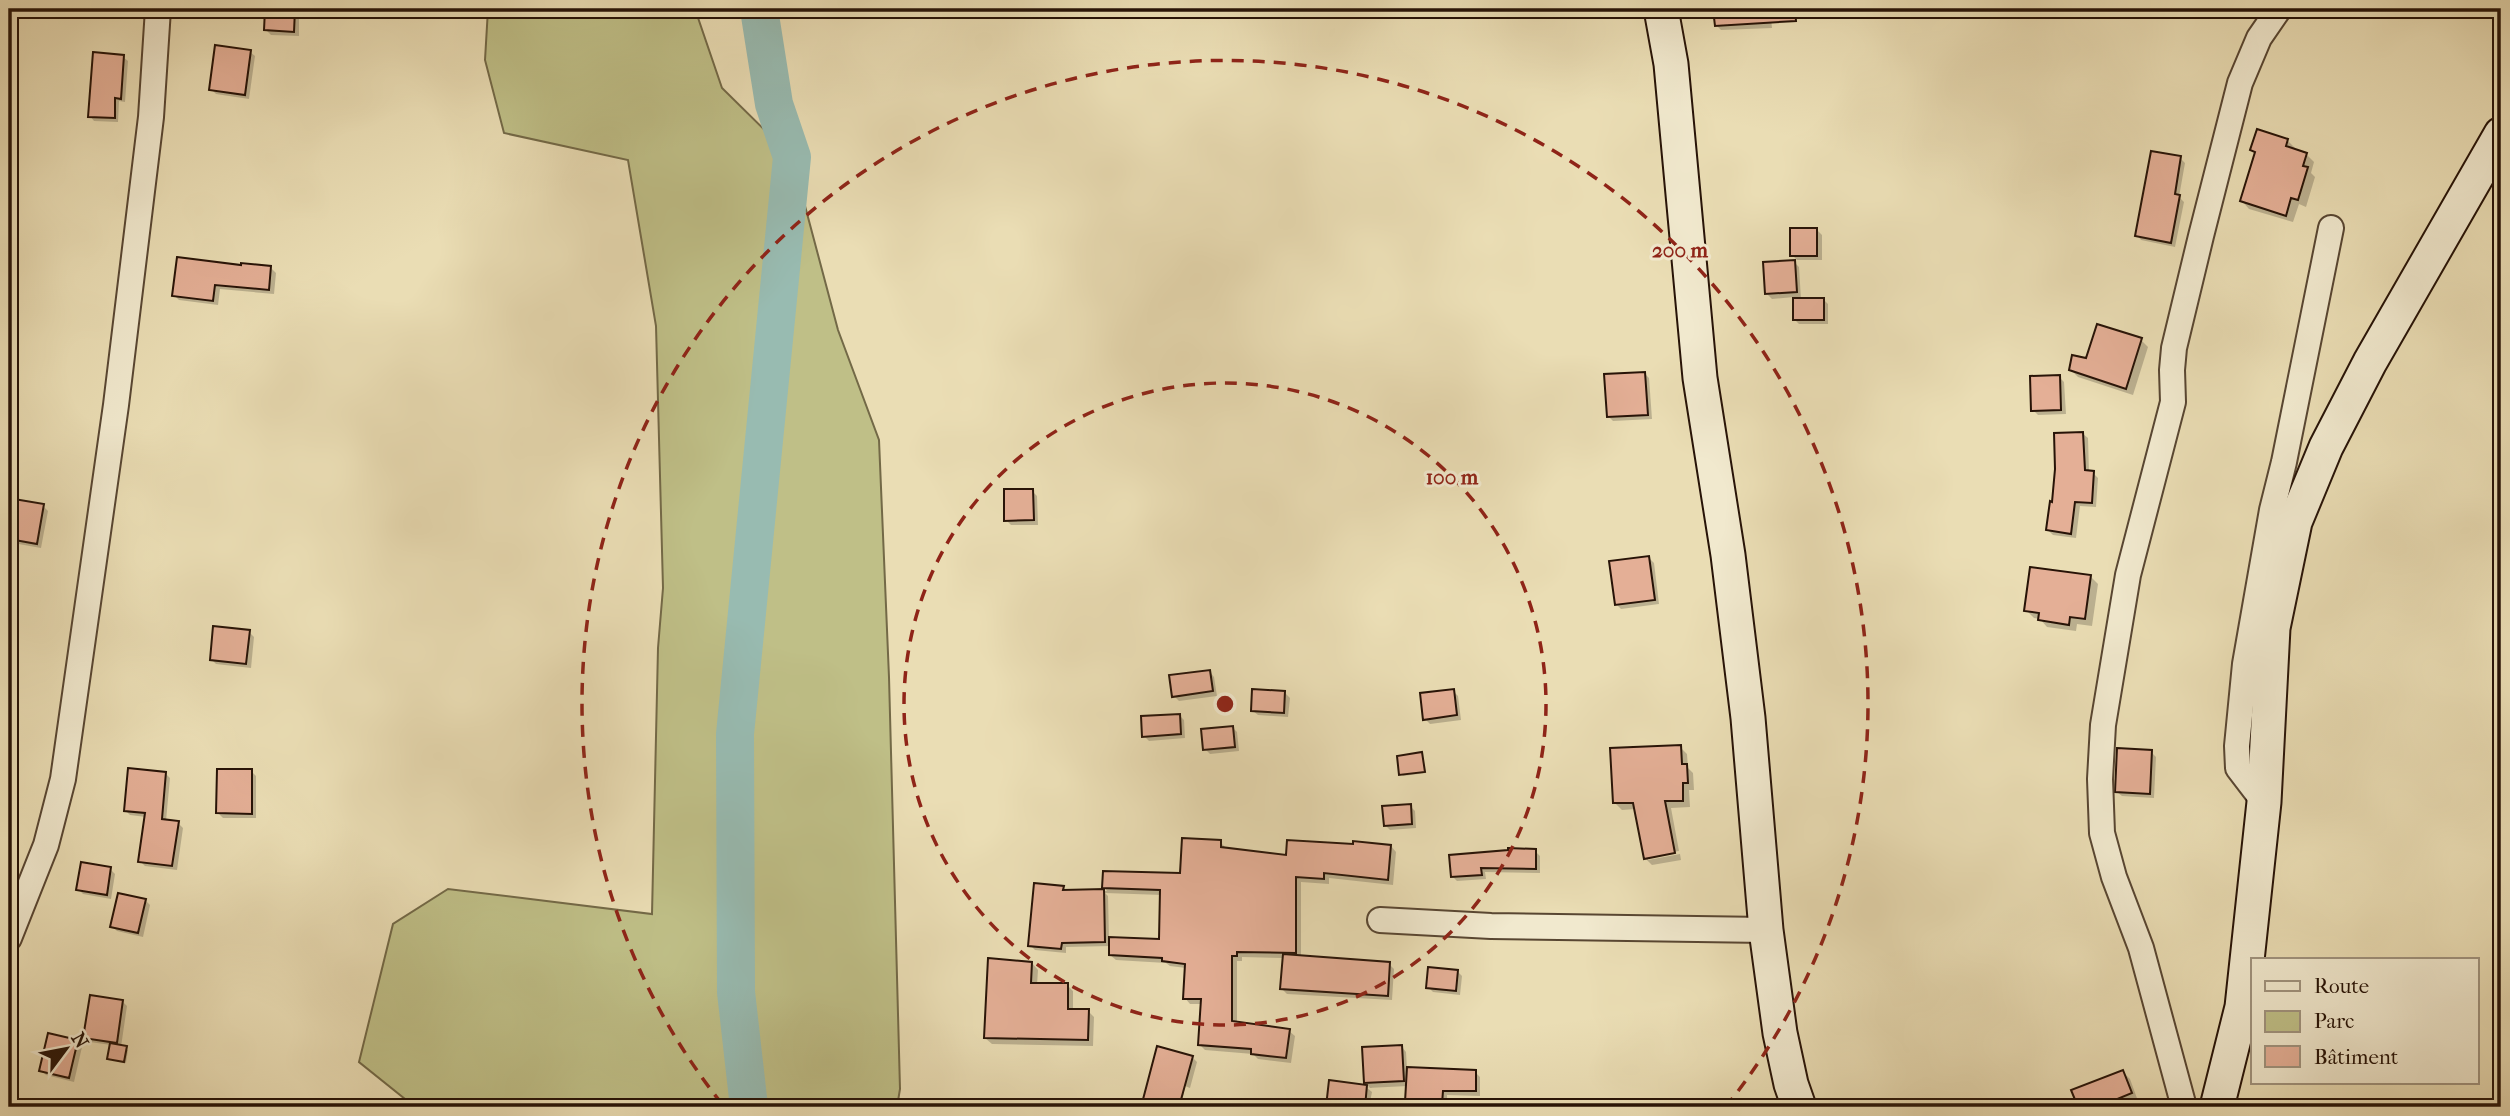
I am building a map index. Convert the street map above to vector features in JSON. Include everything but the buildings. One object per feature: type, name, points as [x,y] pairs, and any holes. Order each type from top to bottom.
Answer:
[{"type":"street","points":[[9,938],[46,845],[65,768],[116,405],[152,117],[158,9]]},
{"type":"street","points":[[1661,9],[1671,64],[1700,378],[1728,555],[1748,718],[1766,930],[1783,1046],[1791,1084],[1800,1107]]},
{"type":"street","points":[[2184,1107],[2141,948],[2114,877],[2102,833],[2100,779],[2103,725],[2131,562],[2173,402],[2174,348],[2201,236],[2240,83],[2259,38],[2279,9]]},
{"type":"street","points":[[2217,1107],[2242,1007],[2264,802],[2273,628],[2295,522],[2326,447],[2370,362],[2501,134]]},
{"type":"street","points":[[2264,802],[2238,768],[2237,746],[2245,664],[2272,510],[2332,228]]},
{"type":"street","points":[[1381,920],[1491,926],[1766,930]]},
{"type":"green space","points":[[488,9],[695,9],[722,88],[792,157],[838,330],[879,440],[889,677],[900,1089],[897,1107],[415,1107],[359,1062],[393,924],[448,889],[652,914],[658,648],[663,588],[656,326],[628,160],[504,133],[485,60]]},
{"type":"waterway","points":[[749,1107],[736,992],[735,734],[792,157],[774,104],[759,9]]}]
